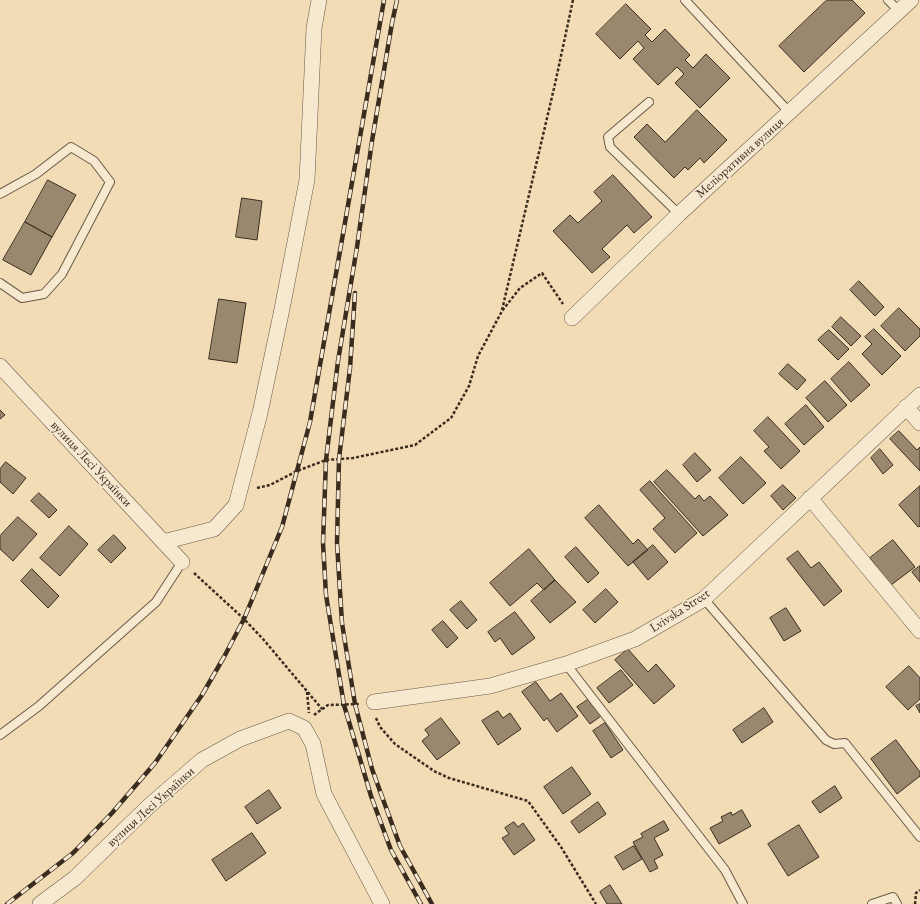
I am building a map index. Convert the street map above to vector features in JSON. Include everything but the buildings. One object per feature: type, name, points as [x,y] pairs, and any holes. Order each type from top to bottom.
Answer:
[{"type":"street","points":[[163,542],[214,529],[236,506],[260,413],[307,180],[314,28],[319,0]]},
{"type":"street","name":"Меліоративна вулиця","points":[[572,318],[678,214],[790,113],[911,0]]},
{"type":"street","name":"вулиця Лесі Українки","points":[[0,366],[182,562]]},
{"type":"street","name":"Lvivska Street","points":[[371,702],[490,686],[566,664],[635,639],[704,599],[920,395]]},
{"type":"street","points":[[906,407],[920,423]]},
{"type":"street","points":[[810,498],[920,631]]},
{"type":"street","name":"вулиця Лесі Українки","points":[[40,904],[75,878],[149,806],[202,760],[240,739],[289,721],[306,725]]},
{"type":"street","points":[[306,725],[313,744],[324,794],[382,904]]},
{"type":"lane","points":[[685,0],[790,113]]},
{"type":"lane","points":[[888,0],[899,11]]},
{"type":"lane","points":[[649,102],[608,138],[610,147],[678,214]]},
{"type":"lane","points":[[0,194],[36,174],[71,147],[94,161],[110,182],[62,274],[44,294],[22,298],[0,283]]},
{"type":"lane","points":[[0,735],[39,706],[156,602],[182,562]]},
{"type":"lane","points":[[704,599],[826,740],[834,744],[845,743],[920,837]]},
{"type":"lane","points":[[566,664],[725,870],[743,904]]},
{"type":"lane","points":[[872,904],[893,897],[897,904]]},
{"type":"path","points":[[502,311],[573,0]]},
{"type":"path","points":[[239,492],[270,485],[297,471],[326,460],[353,458],[415,445],[451,418],[469,386],[478,356],[502,311],[520,288],[542,273],[572,318]]},
{"type":"path","points":[[182,562],[244,619],[284,663],[322,709]]},
{"type":"path","points":[[306,725],[307,692]]},
{"type":"path","points":[[306,725],[315,713],[328,705],[371,702],[380,727],[395,744],[434,771],[449,778],[528,801],[561,847],[596,904]]},
{"type":"path","points":[[915,904],[916,893],[920,890]]},
{"type":"railway","points":[[7,904],[73,853],[112,813],[155,763],[202,695],[244,619],[282,527],[310,422],[384,0]]},
{"type":"railway","points":[[397,0],[372,141],[357,247],[338,361],[326,460],[323,543],[326,595],[344,705],[371,796],[391,850],[421,904]]},
{"type":"railway","points":[[355,293],[350,368],[339,459],[337,543],[342,623],[355,704],[372,769],[400,846],[432,904]]}]
